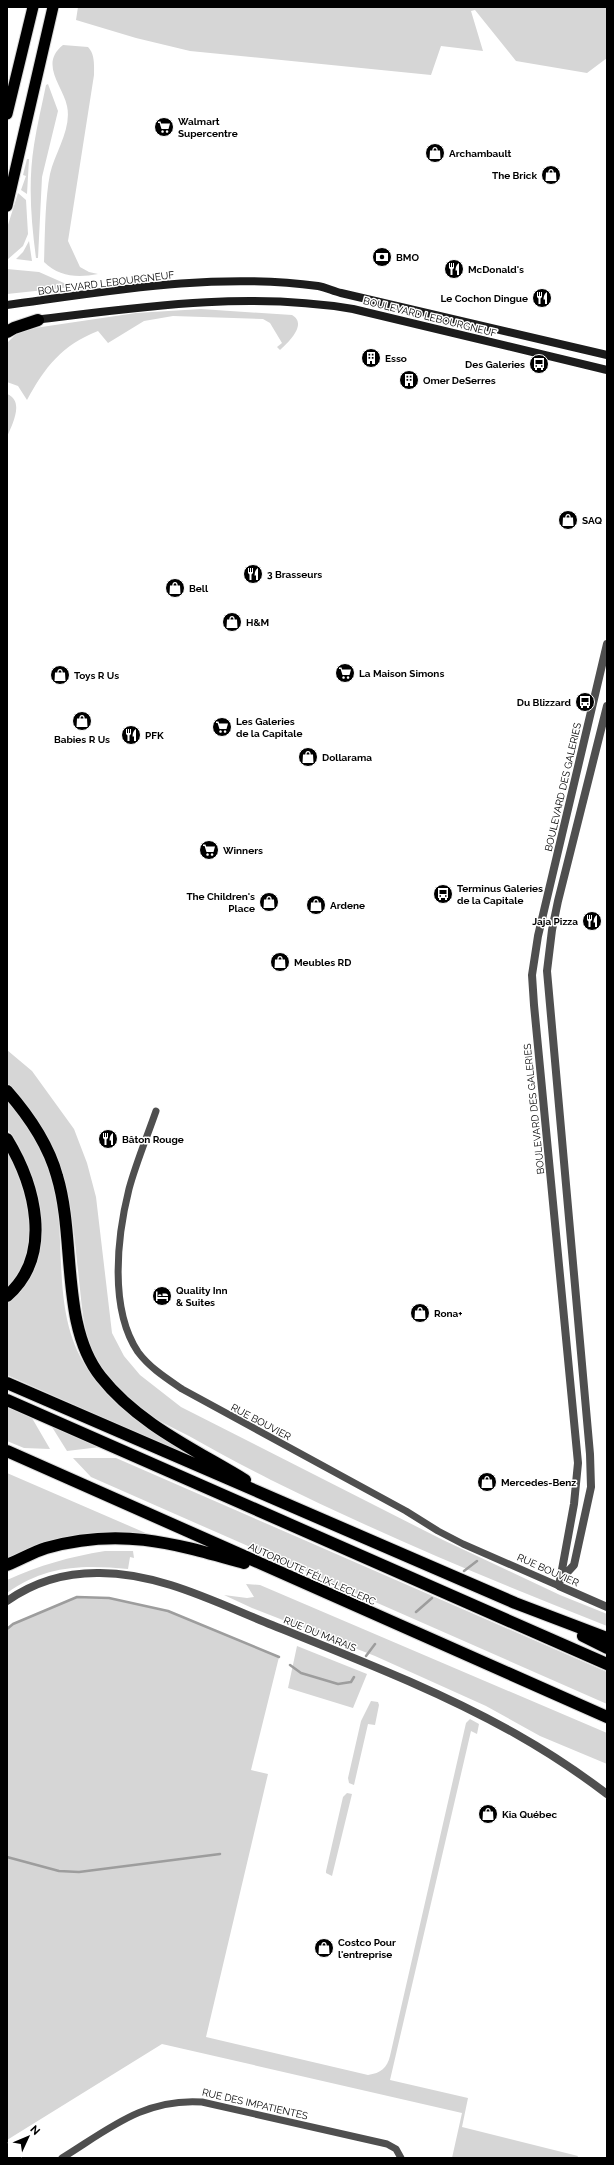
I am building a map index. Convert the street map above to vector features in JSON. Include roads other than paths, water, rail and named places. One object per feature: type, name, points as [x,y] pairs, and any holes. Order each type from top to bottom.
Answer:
[{"type":"highway","points":[[7,114],[32,7]]},
{"type":"highway","points":[[7,206],[53,7]]},
{"type":"highway","points":[[7,332],[14,328],[38,320]]},
{"type":"highway","points":[[7,1091],[24,1111],[42,1139],[58,1177],[65,1215],[79,1332],[90,1360],[100,1376],[129,1408],[288,1505]]},
{"type":"highway","points":[[7,1139],[18,1158],[31,1193],[36,1232],[28,1269],[7,1296]]},
{"type":"highway","points":[[7,1383],[515,1603],[607,1638]]},
{"type":"highway","points":[[7,1400],[607,1664]]},
{"type":"highway","name":"AUTOROUTE FÉLIX-LECLERC","points":[[7,1450],[115,1497],[282,1574],[607,1717]]},
{"type":"highway","points":[[7,1456],[115,1497]]},
{"type":"highway","points":[[7,1565],[46,1548],[95,1538],[126,1537],[148,1538],[194,1549],[282,1574]]},
{"type":"highway","points":[[515,1603],[607,1648]]},
{"type":"main road","name":"BOULEVARD LEBOURGNEUF","points":[[7,305],[126,288],[214,281],[319,286],[336,292],[477,326],[607,355]]},
{"type":"main road","name":"BOULEVARD LEBOURGNEUF","points":[[7,324],[212,300],[315,302],[361,310],[607,370]]},
{"type":"street","name":"BOULEVARD DES GALERIES","points":[[561,1582],[562,1563],[574,1504],[578,1463],[532,975],[538,936],[606,656],[607,644]]},
{"type":"street","points":[[561,1582],[574,1566],[591,1486],[590,1454],[547,971],[552,930],[558,901],[607,706]]},
{"type":"street","name":"RUE BOUVIER","points":[[156,1111],[129,1188],[121,1226],[120,1247],[120,1302],[124,1322],[130,1338],[148,1364],[182,1389],[406,1511],[438,1531],[561,1582],[607,1606]]},
{"type":"street","name":"RUE DU MARAIS","points":[[7,1601],[35,1584],[62,1576],[97,1573],[129,1576],[167,1584],[377,1668],[466,1709],[531,1743],[607,1794]]},
{"type":"street","name":"RUE DES IMPATIENTES","points":[[62,2158],[136,2112],[163,2103],[183,2100],[202,2102],[387,2144],[396,2149],[401,2158]]},
{"type":"waterway","points":[[464,1571],[477,1561]]},
{"type":"waterway","points":[[7,1629],[13,1624],[77,1597],[109,1598],[168,1611],[279,1657]]},
{"type":"waterway","points":[[416,1612],[432,1598]]},
{"type":"waterway","points":[[366,1656],[375,1644]]},
{"type":"waterway","points":[[290,1665],[301,1673],[338,1684],[351,1682],[354,1677]]},
{"type":"waterway","points":[[7,1857],[59,1871],[79,1872],[220,1854]]},
{"type":"place","name":"Walmart Supercentre","points":[[164,127]]},
{"type":"place","name":"Archambault","points":[[435,153]]},
{"type":"place","name":"The Brick","points":[[551,175]]},
{"type":"place","name":"BMO","points":[[382,257]]},
{"type":"place","name":"McDonald's","points":[[454,269]]},
{"type":"place","name":"Le Cochon Dingue","points":[[542,298]]},
{"type":"place","name":"Esso","points":[[371,358]]},
{"type":"place","name":"Des Galeries","points":[[539,364]]},
{"type":"place","name":"Omer DeSerres","points":[[409,380]]},
{"type":"place","name":"SAQ","points":[[568,520]]},
{"type":"place","name":"3 Brasseurs","points":[[253,574]]},
{"type":"place","name":"Bell","points":[[175,588]]},
{"type":"place","name":"H&M","points":[[232,622]]},
{"type":"place","name":"La Maison Simons","points":[[345,673]]},
{"type":"place","name":"Toys R Us","points":[[60,675]]},
{"type":"place","name":"Du Blizzard","points":[[585,702]]},
{"type":"place","name":"Babies R Us","points":[[82,721]]},
{"type":"place","name":"Les Galeries de la Capitale","points":[[222,727]]},
{"type":"place","name":"PFK","points":[[131,735]]},
{"type":"place","name":"Dollarama","points":[[308,757]]},
{"type":"place","name":"Winners","points":[[209,850]]},
{"type":"place","name":"Terminus Galeries de la Capitale","points":[[443,894]]},
{"type":"place","name":"The Children's Place","points":[[269,902]]},
{"type":"place","name":"Ardene","points":[[316,905]]},
{"type":"place","name":"Jaja Pizza","points":[[592,921]]},
{"type":"place","name":"Meubles RD","points":[[280,962]]},
{"type":"place","name":"Bâton Rouge","points":[[108,1139]]},
{"type":"place","name":"Quality Inn & Suites","points":[[162,1296]]},
{"type":"place","name":"Rona+","points":[[420,1313]]},
{"type":"place","name":"Mercedes-Benz","points":[[487,1482]]},
{"type":"place","name":"Kia Québec","points":[[488,1814]]},
{"type":"place","name":"Costco Pour l'entreprise","points":[[324,1948]]}]
